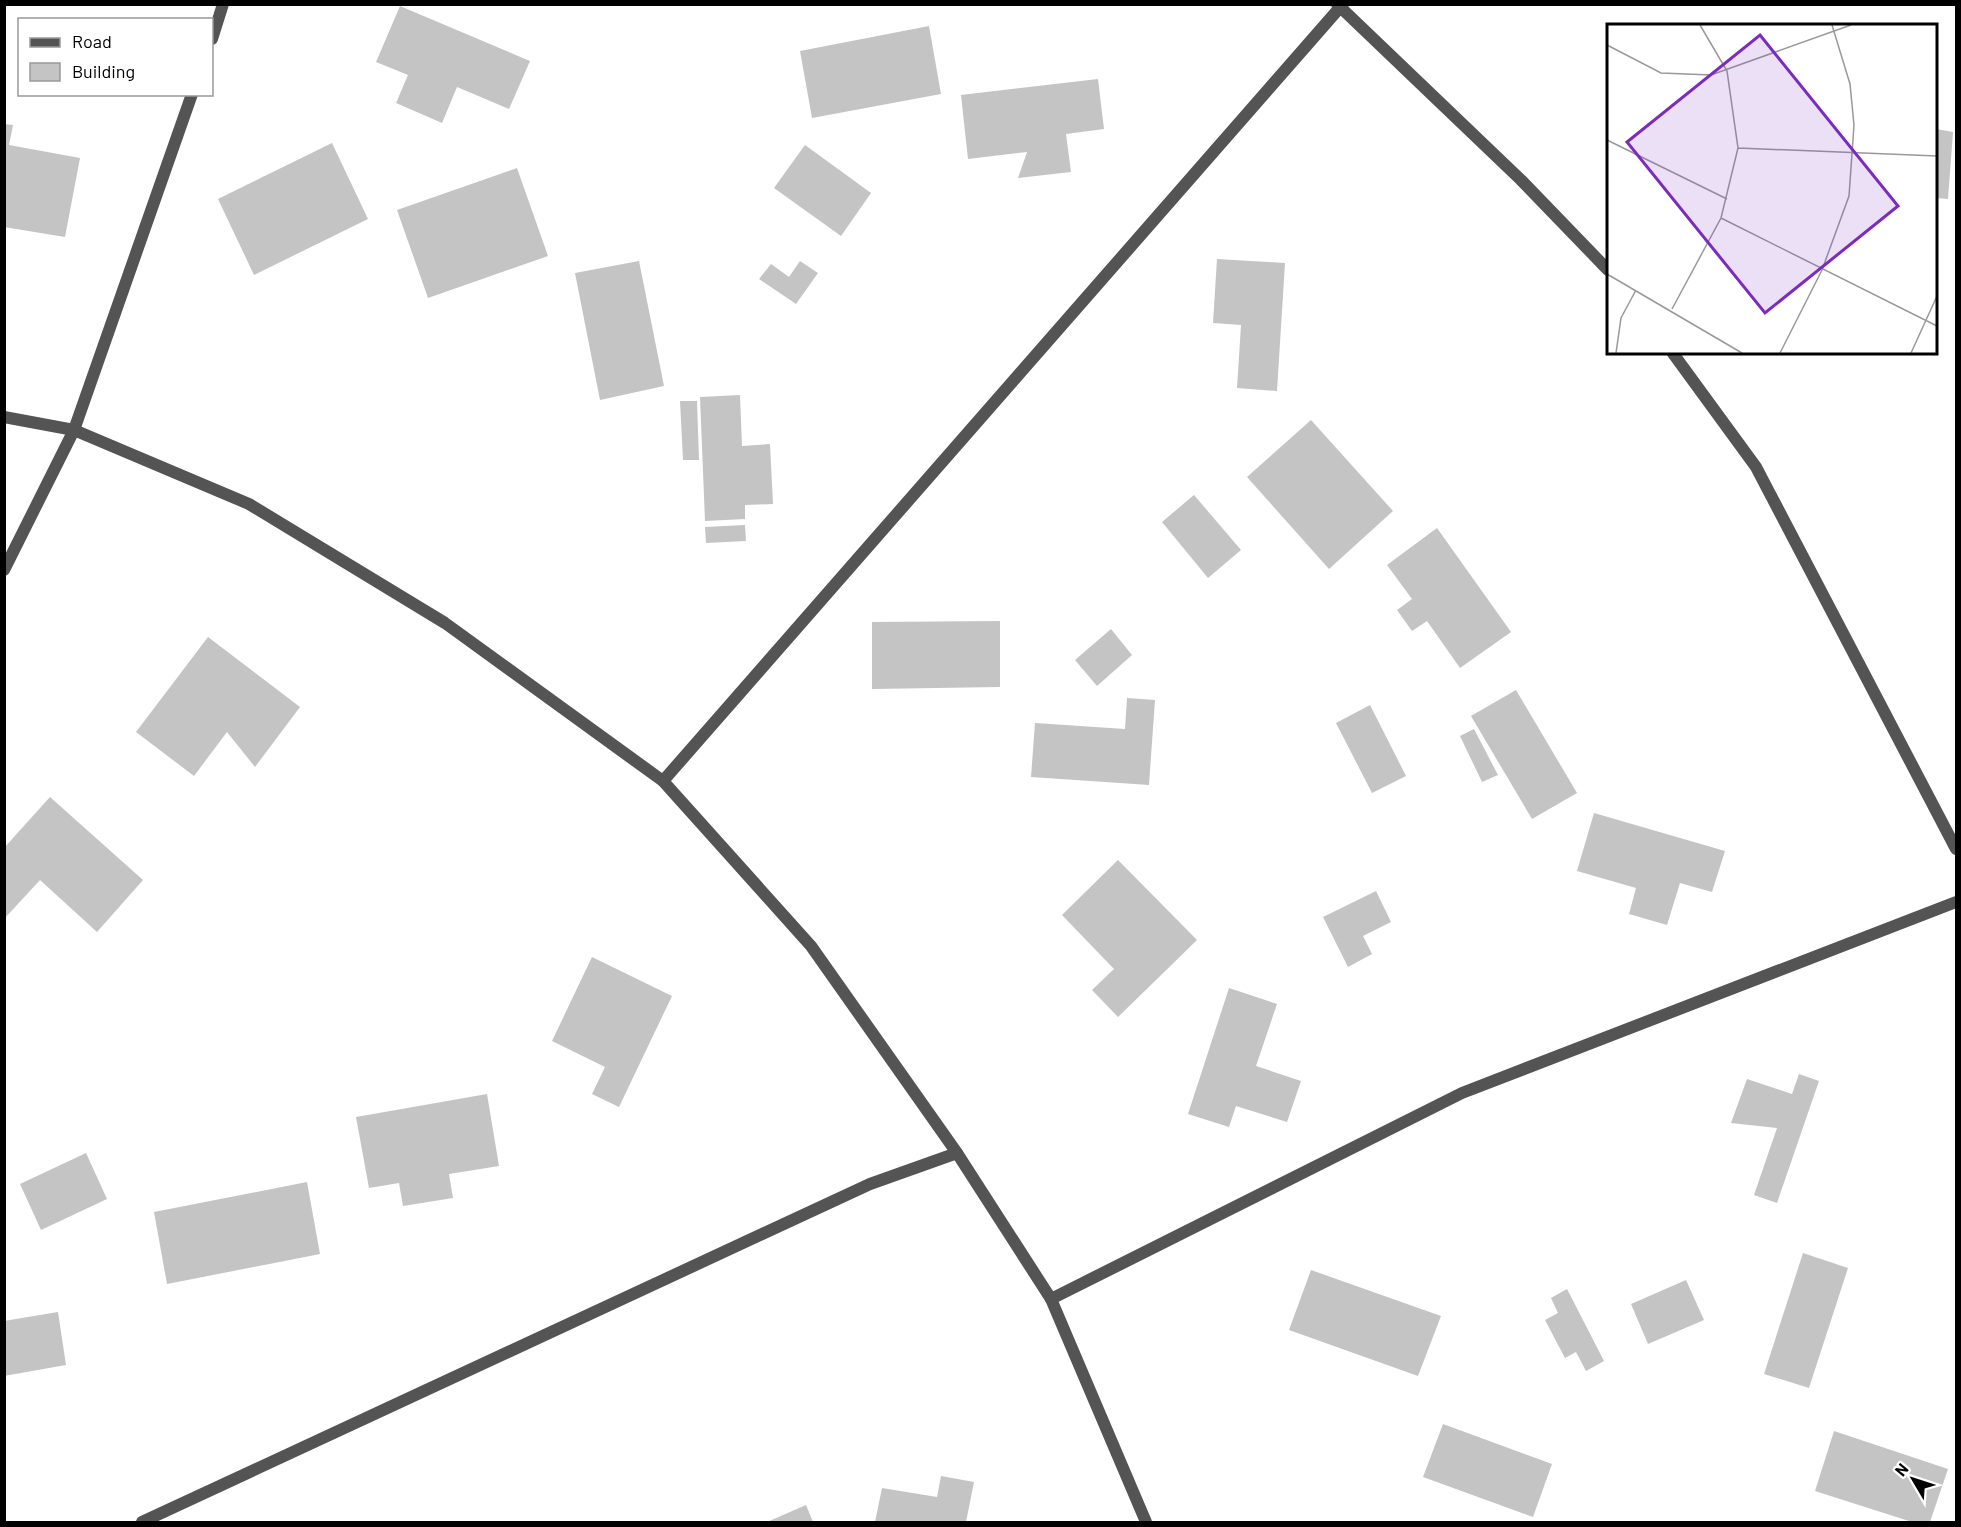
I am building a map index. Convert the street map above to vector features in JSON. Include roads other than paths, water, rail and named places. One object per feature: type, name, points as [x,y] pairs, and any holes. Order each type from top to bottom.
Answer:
[{"type":"street","points":[[213,36],[224,4]]},
{"type":"street","points":[[663,781],[1340,5],[1521,180],[1607,269]]},
{"type":"street","points":[[4,570],[74,430],[191,96]]},
{"type":"street","points":[[1673,354],[1756,467],[1956,849]]},
{"type":"street","points":[[4,417],[74,430],[249,504],[445,622],[663,781],[811,945],[957,1152],[1051,1299],[1146,1522]]},
{"type":"street","points":[[1051,1299],[1462,1094],[1956,902]]},
{"type":"street","points":[[142,1522],[870,1184],[957,1152]]}]
